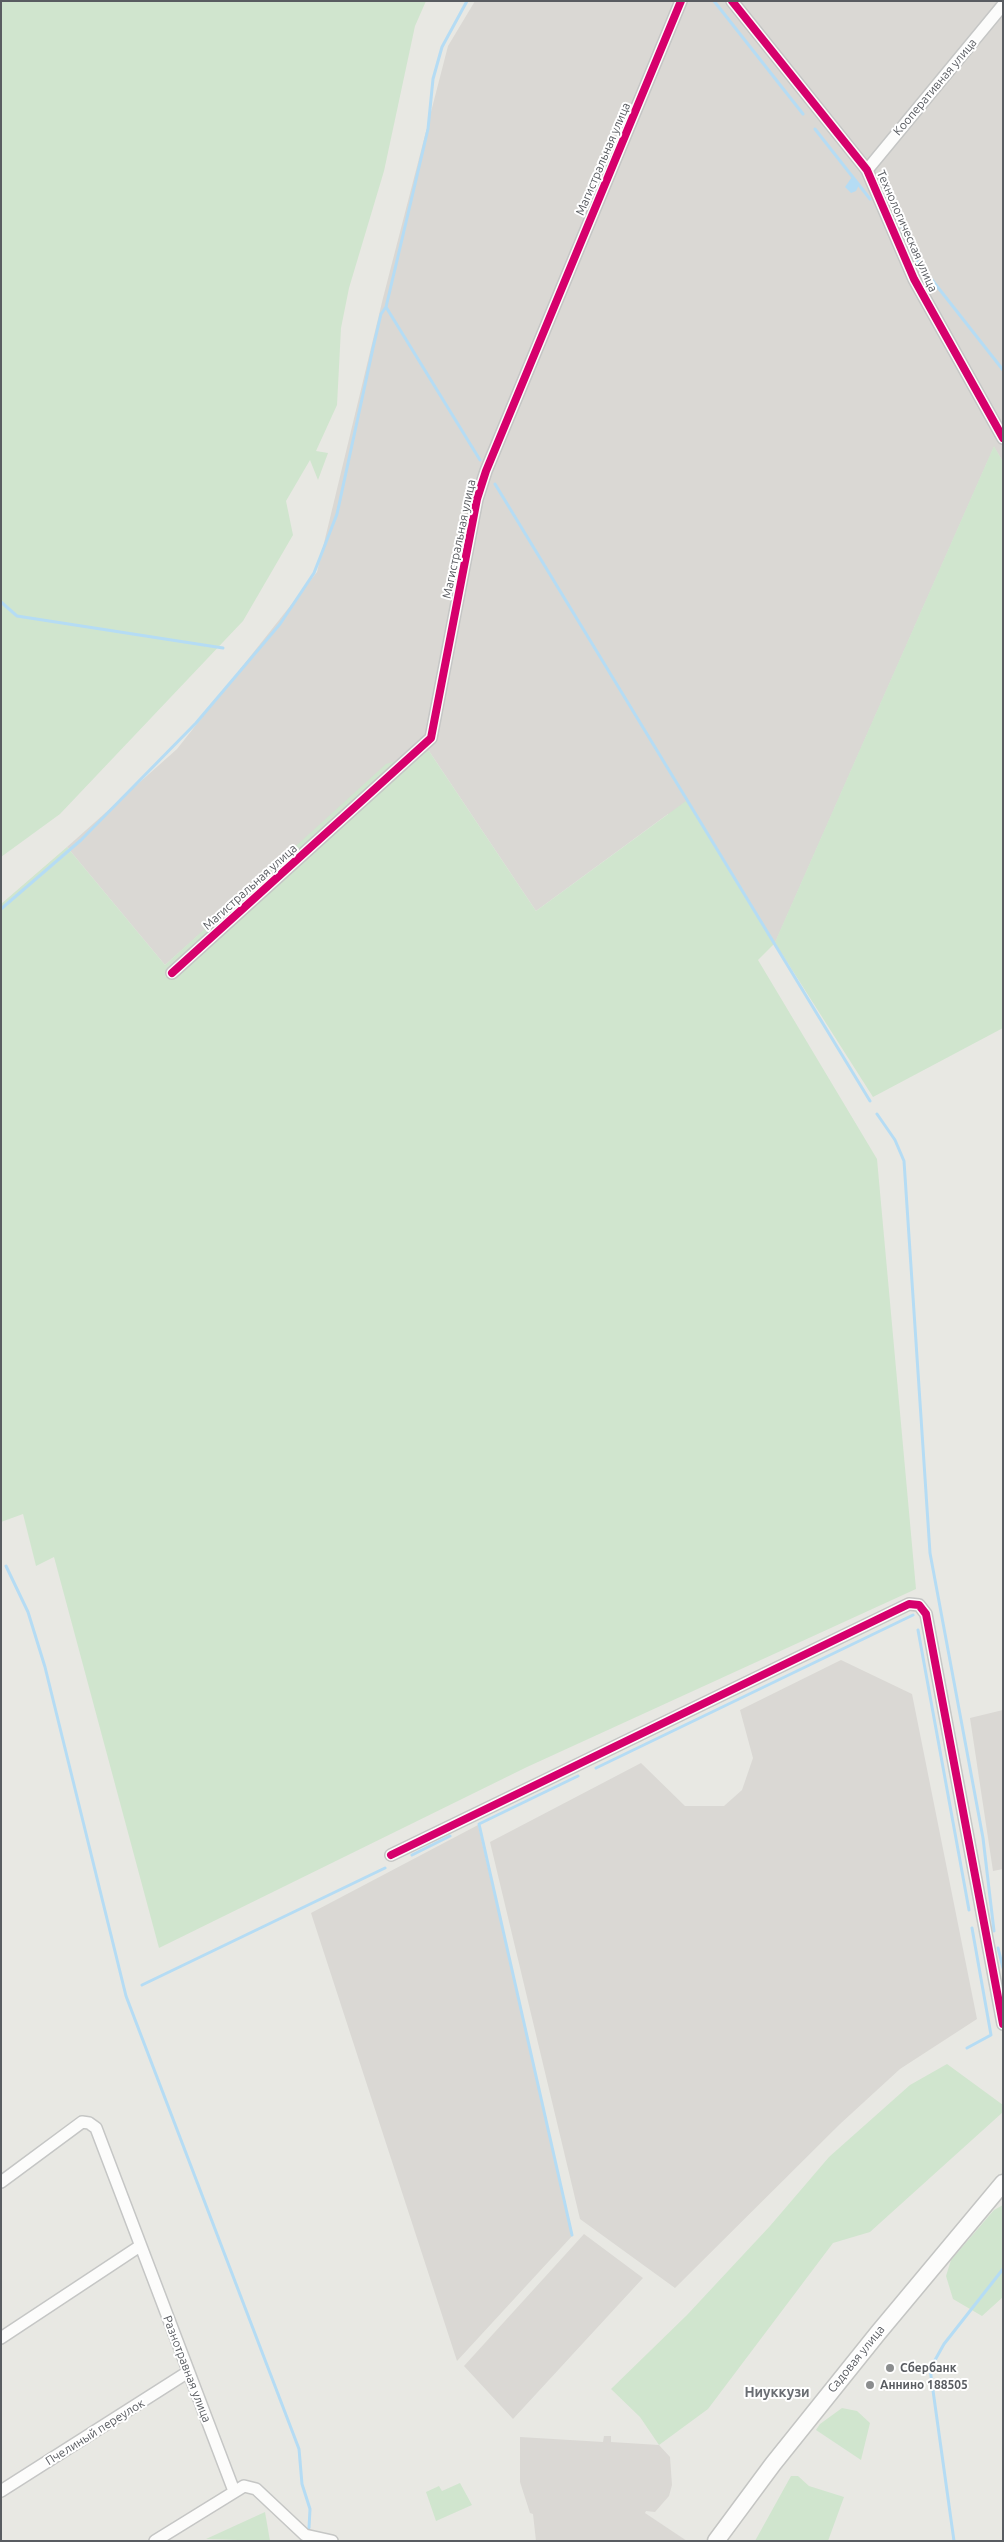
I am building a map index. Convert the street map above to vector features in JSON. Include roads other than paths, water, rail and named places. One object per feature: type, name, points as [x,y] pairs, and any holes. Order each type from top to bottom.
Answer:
[{"type":"main road","name":"Садовая улица","points":[[716,2541],[773,2464],[872,2340],[1003,2183]]},
{"type":"street","name":"Магистральная улица","points":[[172,973],[431,738],[477,499],[486,470],[681,1]]},
{"type":"street","name":"Технологическая улица","points":[[732,1],[867,170],[914,279],[1003,438]]},
{"type":"street","name":"Кооперативная улица","points":[[867,170],[1003,5]]},
{"type":"street","points":[[391,1855],[909,1604],[919,1605],[926,1614],[1003,2024]]},
{"type":"street","name":"Разнотравная улица","points":[[1,2182],[82,2122],[89,2123],[96,2128],[234,2491]]},
{"type":"street","points":[[1,2338],[140,2246]]},
{"type":"street","name":"Пчелиный переулок","points":[[1,2491],[188,2372]]},
{"type":"street","points":[[155,2541],[244,2486],[251,2486],[305,2535],[332,2541]]},
{"type":"water","points":[[852,177],[859,185],[856,191],[851,193],[845,187]]},
{"type":"waterway","points":[[1,909],[81,840],[196,723],[280,624],[314,573],[337,514],[381,314],[386,307],[428,129],[433,79],[442,47],[467,1]]},
{"type":"waterway","points":[[714,1],[803,114]]},
{"type":"waterway","points":[[815,129],[870,199]]},
{"type":"waterway","points":[[895,209],[914,257],[1003,370]]},
{"type":"waterway","points":[[386,307],[480,460]]},
{"type":"waterway","points":[[495,484],[870,1101]]},
{"type":"waterway","points":[[1,602],[17,616],[223,648]]},
{"type":"waterway","points":[[877,1114],[895,1140],[904,1161],[930,1553],[983,1838],[994,1931]]},
{"type":"waterway","points":[[6,1566],[28,1612],[45,1667],[126,1996],[299,2449],[302,2484],[310,2509],[309,2528]]},
{"type":"waterway","points":[[596,1768],[913,1615]]},
{"type":"waterway","points":[[918,1630],[969,1910]]},
{"type":"waterway","points":[[572,2235],[479,1824],[578,1776]]},
{"type":"waterway","points":[[412,1855],[450,1836]]},
{"type":"waterway","points":[[142,1985],[385,1868]]},
{"type":"waterway","points":[[967,2048],[991,2035],[972,1928]]},
{"type":"waterway","points":[[998,1948],[1003,1968]]},
{"type":"waterway","points":[[954,2541],[930,2369],[944,2344],[1003,2269]]},
{"type":"place","name":"Сбербанк","points":[[890,2368]]},
{"type":"place","name":"Аннино 188505","points":[[870,2385]]},
{"type":"district","name":"Ниуккузи","points":[[777,2392]]}]
